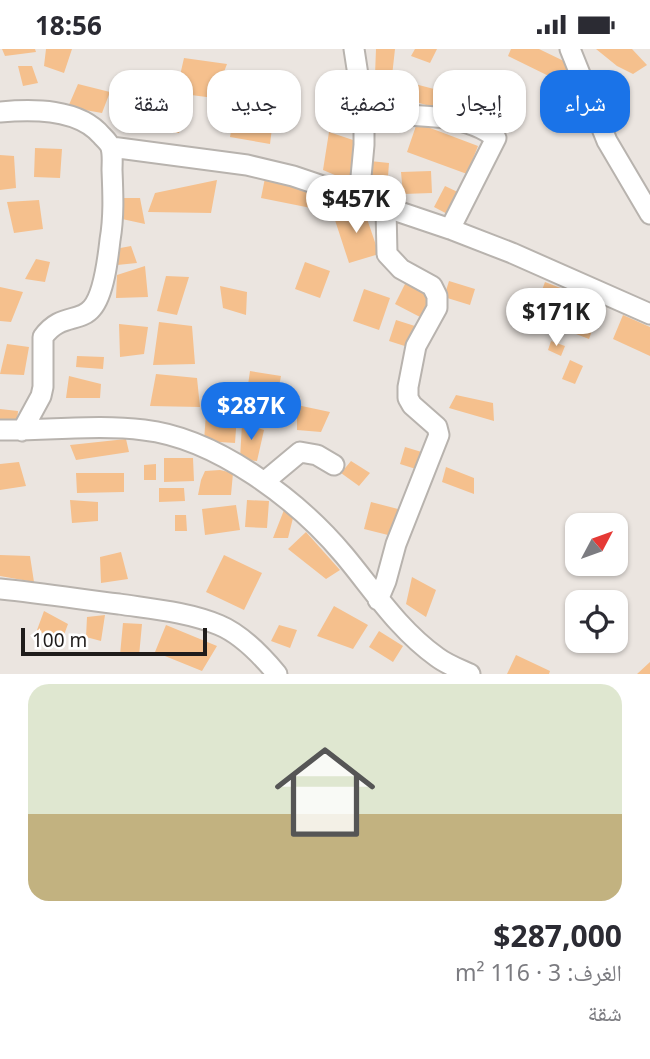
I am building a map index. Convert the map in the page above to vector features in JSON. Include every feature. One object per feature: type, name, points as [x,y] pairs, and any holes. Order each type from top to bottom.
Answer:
[{"type":"street","points":[[354,49],[357,70]]},
{"type":"street","points":[[570,49],[607,141],[650,214]]},
{"type":"street","points":[[0,113],[28,110],[68,116],[99,132],[111,147],[113,214],[107,264],[99,295],[93,307],[85,314],[56,322],[43,337],[43,387],[23,431]]},
{"type":"street","points":[[419,117],[441,116],[487,131],[496,138],[450,229]]},
{"type":"street","points":[[359,198],[364,133]]},
{"type":"street","points":[[111,147],[247,165],[293,176],[450,229],[512,253],[650,314]]},
{"type":"street","points":[[378,600],[396,544],[439,435],[437,427],[412,405],[408,398],[416,346],[437,308],[437,296],[432,286],[401,269],[387,254],[386,209]]},
{"type":"street","points":[[0,430],[145,430],[188,441],[264,482],[301,512],[343,554],[406,632],[439,659],[470,674]]},
{"type":"street","points":[[264,482],[300,452],[317,454],[334,465]]},
{"type":"street","points":[[0,589],[75,597],[203,619],[222,626],[238,637],[277,674]]},
{"type":"building","points":[[2,49],[35,49],[36,52],[5,56]]},
{"type":"building","points":[[46,49],[72,49],[64,73],[44,66]]},
{"type":"building","points":[[376,49],[395,49],[393,70],[375,70]]},
{"type":"building","points":[[415,49],[437,49],[430,63],[411,56]]},
{"type":"building","points":[[511,49],[539,49],[570,64],[567,70],[540,72],[508,56]]},
{"type":"building","points":[[596,49],[632,49],[647,65],[633,74],[630,70],[617,66]]},
{"type":"building","points":[[184,58],[227,64],[225,70],[207,70],[207,97],[193,95],[193,70],[181,70]]},
{"type":"building","points":[[18,66],[32,66],[38,83],[23,86]]},
{"type":"building","points":[[78,84],[109,92],[102,113],[68,107]]},
{"type":"building","points":[[419,85],[433,89],[433,107],[419,103]]},
{"type":"building","points":[[419,124],[433,129],[433,133],[444,133],[478,146],[467,174],[407,152],[414,133],[419,133]]},
{"type":"building","points":[[231,133],[271,133],[270,144],[230,137]]},
{"type":"building","points":[[329,133],[356,141],[349,181],[323,170]]},
{"type":"building","points":[[35,148],[62,149],[60,178],[34,177]]},
{"type":"building","points":[[0,155],[14,156],[16,188],[0,190]]},
{"type":"building","points":[[370,161],[389,163],[387,190],[368,188]]},
{"type":"building","points":[[431,171],[432,193],[403,194],[401,172]]},
{"type":"building","points":[[265,178],[320,188],[316,209],[261,198]]},
{"type":"building","points":[[217,180],[211,213],[148,212],[155,193]]},
{"type":"building","points":[[445,186],[464,195],[453,217],[434,207]]},
{"type":"building","points":[[123,198],[140,198],[145,224],[122,219]]},
{"type":"building","points":[[39,200],[43,229],[14,233],[7,202]]},
{"type":"building","points":[[363,207],[379,254],[349,263],[334,217]]},
{"type":"building","points":[[131,246],[137,263],[117,265],[115,249]]},
{"type":"building","points":[[36,259],[50,262],[45,282],[25,279]]},
{"type":"building","points":[[305,262],[330,271],[320,298],[295,289]]},
{"type":"building","points":[[145,266],[148,297],[116,298],[117,275]]},
{"type":"building","points":[[166,276],[189,277],[177,315],[157,311]]},
{"type":"building","points":[[449,281],[475,289],[470,305],[444,297]]},
{"type":"building","points":[[406,282],[431,296],[420,317],[395,304]]},
{"type":"building","points":[[545,282],[602,304],[589,339],[532,317]]},
{"type":"building","points":[[220,286],[247,292],[246,315],[223,308]]},
{"type":"building","points":[[0,287],[23,292],[11,322],[0,321]]},
{"type":"building","points":[[364,289],[390,298],[379,330],[353,321]]},
{"type":"building","points":[[623,315],[650,327],[650,356],[613,339]]},
{"type":"building","points":[[396,320],[418,327],[411,348],[389,341]]},
{"type":"building","points":[[159,322],[192,326],[195,364],[153,365]]},
{"type":"building","points":[[119,324],[148,327],[144,354],[120,357]]},
{"type":"building","points":[[551,341],[565,346],[561,356],[548,350]]},
{"type":"building","points":[[7,344],[29,347],[24,375],[0,374]]},
{"type":"building","points":[[77,356],[104,357],[103,369],[76,367]]},
{"type":"building","points":[[570,360],[583,366],[575,384],[562,379]]},
{"type":"building","points":[[250,371],[281,376],[277,397],[247,392]]},
{"type":"building","points":[[156,374],[197,378],[200,407],[150,406]]},
{"type":"building","points":[[69,376],[101,384],[100,398],[66,398]]},
{"type":"building","points":[[456,395],[493,403],[494,421],[449,408]]},
{"type":"building","points":[[297,405],[330,412],[321,432],[297,430]]},
{"type":"building","points":[[0,409],[18,411],[17,423],[0,422]]},
{"type":"building","points":[[206,413],[237,415],[235,443],[204,441]]},
{"type":"building","points":[[242,423],[264,430],[257,461],[240,459]]},
{"type":"building","points":[[126,439],[129,452],[76,460],[70,445]]},
{"type":"building","points":[[405,447],[425,453],[419,470],[400,464]]},
{"type":"building","points":[[164,458],[193,458],[194,481],[164,482]]},
{"type":"building","points":[[351,461],[370,473],[359,486],[341,473]]},
{"type":"building","points":[[19,462],[26,486],[0,490],[0,464]]},
{"type":"building","points":[[156,464],[156,480],[144,480],[144,465]]},
{"type":"building","points":[[446,467],[474,478],[474,494],[442,482]]},
{"type":"building","points":[[205,471],[233,473],[231,495],[198,495]]},
{"type":"building","points":[[76,473],[124,473],[124,492],[77,493]]},
{"type":"building","points":[[159,488],[184,488],[185,501],[159,502]]},
{"type":"building","points":[[70,500],[98,502],[98,521],[72,523]]},
{"type":"building","points":[[247,500],[269,501],[267,528],[245,527]]},
{"type":"building","points":[[371,502],[398,509],[392,536],[364,529]]},
{"type":"building","points":[[236,505],[240,530],[205,535],[202,509]]},
{"type":"building","points":[[284,510],[294,514],[288,538],[273,538]]},
{"type":"building","points":[[175,515],[186,515],[187,531],[175,531]]},
{"type":"building","points":[[306,532],[340,570],[326,579],[288,549]]},
{"type":"building","points":[[121,552],[128,579],[101,583],[100,557]]},
{"type":"building","points":[[0,555],[30,556],[34,582],[0,576]]},
{"type":"building","points":[[224,555],[262,573],[244,610],[206,592]]},
{"type":"building","points":[[412,577],[436,590],[426,617],[406,604]]},
{"type":"building","points":[[334,606],[368,625],[353,649],[317,636]]},
{"type":"building","points":[[44,611],[68,624],[61,643],[37,630]]},
{"type":"building","points":[[105,615],[101,641],[86,637],[87,617]]},
{"type":"building","points":[[123,623],[142,624],[139,656],[120,655]]},
{"type":"building","points":[[166,625],[217,646],[202,671],[155,652]]},
{"type":"building","points":[[279,625],[297,630],[290,648],[271,641]]},
{"type":"building","points":[[379,631],[403,646],[393,662],[369,647]]},
{"type":"building","points":[[516,655],[550,671],[549,674],[507,674]]},
{"type":"building","points":[[650,662],[650,674],[637,674]]}]
